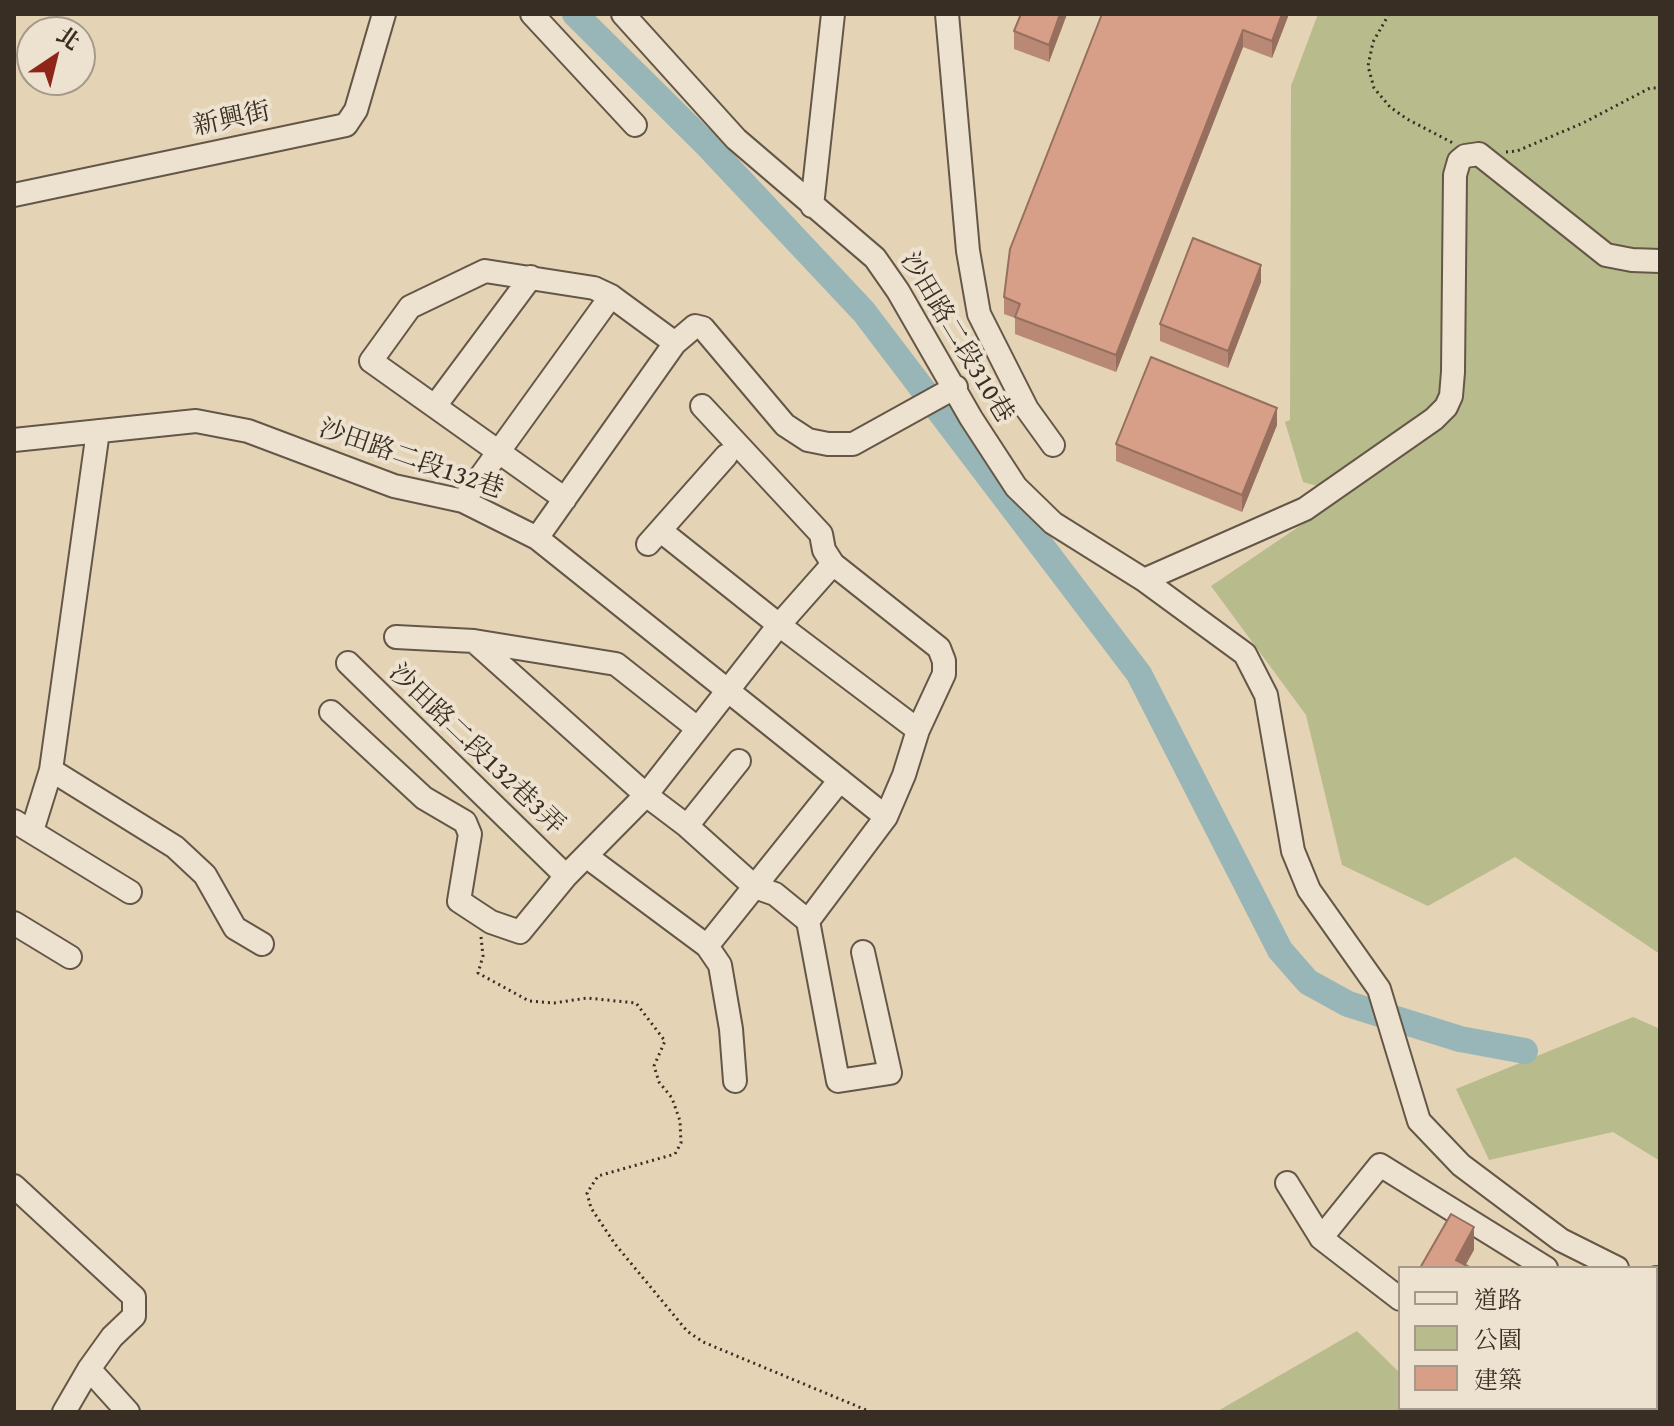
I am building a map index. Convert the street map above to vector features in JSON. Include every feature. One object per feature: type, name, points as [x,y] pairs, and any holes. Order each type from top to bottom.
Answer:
[{"type":"street","name":"新興街","points":[[14,195],[346,125],[356,110],[384,14]]},
{"type":"street","points":[[532,14],[635,125]]},
{"type":"street","name":"沙田路二段310巷","points":[[623,14],[736,139],[875,258],[898,291],[949,392],[971,418],[1016,487],[1053,523],[1144,580],[1245,654],[1266,695],[1293,851],[1309,890],[1379,989],[1419,1121],[1461,1165],[1561,1240],[1613,1266]]},
{"type":"street","points":[[812,206],[833,14]]},
{"type":"street","points":[[947,14],[968,251],[979,314],[1027,409],[1053,445]]},
{"type":"street","points":[[1144,580],[1305,509],[1434,419],[1446,407],[1451,396],[1453,372],[1455,175],[1459,161],[1465,156],[1479,154],[1606,255],[1660,261]]},
{"type":"street","points":[[565,499],[371,361],[410,307],[485,271],[594,288],[611,296],[675,343]]},
{"type":"street","points":[[435,406],[531,277]]},
{"type":"street","points":[[463,501],[611,296]]},
{"type":"street","points":[[537,538],[675,343],[695,326],[703,328],[785,425],[808,440],[853,444],[949,392]]},
{"type":"street","points":[[702,406],[821,534],[824,550],[833,564],[939,648],[944,661],[944,674],[918,730],[886,817],[808,921]]},
{"type":"street","name":"沙田路二段132巷","points":[[14,440],[196,421],[248,431],[394,486],[463,501],[537,538],[886,817]]},
{"type":"street","points":[[98,431],[51,770],[23,826],[130,892]]},
{"type":"street","points":[[726,456],[654,537],[779,625],[918,730]]},
{"type":"street","name":"沙田路二段132巷3弄","points":[[331,712],[424,798],[465,822],[470,834],[459,901],[491,922],[520,932],[566,876],[646,795],[779,625],[833,564]]},
{"type":"street","name":"沙田路二段132巷3弄","points":[[396,637],[474,641],[616,664],[697,728]]},
{"type":"street","points":[[474,641],[646,795],[687,826],[755,887],[775,894],[808,921],[838,1081],[890,1073],[863,952]]},
{"type":"street","name":"沙田路二段132巷3弄","points":[[348,663],[566,876]]},
{"type":"street","points":[[687,826],[739,761]]},
{"type":"street","points":[[51,770],[175,847],[205,875],[235,928],[262,944]]},
{"type":"street","points":[[707,946],[840,780]]},
{"type":"street","points":[[586,856],[707,946],[720,965],[731,1029],[735,1081]]},
{"type":"street","points":[[14,923],[70,957]]},
{"type":"street","points":[[1321,1238],[1380,1165],[1543,1266]]},
{"type":"street","points":[[1287,1183],[1321,1238],[1398,1297]]},
{"type":"street","points":[[14,1186],[134,1297],[134,1316],[112,1337],[64,1412]]},
{"type":"street","points":[[1547,1266],[1561,1240]]},
{"type":"street","points":[[89,1369],[128,1412]]},
{"type":"path","points":[[1389,14],[1373,42],[1368,66],[1374,88],[1390,107],[1407,119],[1479,154],[1517,151],[1583,123],[1650,88],[1660,88]]},
{"type":"path","points":[[480,935],[483,956],[478,973],[529,1001],[554,1003],[587,998],[636,1003],[665,1041],[654,1066],[659,1082],[672,1098],[680,1121],[681,1143],[675,1154],[598,1176],[587,1193],[591,1208],[615,1244],[687,1331],[703,1342],[871,1412]]},
{"type":"green space","points":[[1318,14],[1660,14],[1660,954],[1515,857],[1428,906],[1342,865],[1306,715],[1211,586],[1347,494],[1303,482],[1285,422],[1290,420],[1291,86]]},
{"type":"green space","points":[[1633,1017],[1660,1029],[1660,1161],[1613,1132],[1489,1160],[1456,1089]]},
{"type":"green space","points":[[1357,1331],[1398,1371],[1398,1410],[1440,1412],[1216,1412]]},
{"type":"building","points":[[1021,14],[1060,14],[1049,45],[1014,31]]},
{"type":"building","points":[[1102,14],[1282,14],[1272,41],[1243,30],[1116,355],[1015,317],[1020,304],[1004,297],[1010,249]]},
{"type":"building","points":[[1193,238],[1261,265],[1228,351],[1160,324]]},
{"type":"building","points":[[1151,357],[1277,408],[1242,495],[1116,444]]},
{"type":"building","points":[[1451,1214],[1474,1227],[1456,1260],[1467,1266],[1421,1266]]},
{"type":"waterway","points":[[575,14],[709,147],[864,312],[1139,674],[1280,950],[1308,982],[1348,1004],[1460,1039],[1525,1051]]}]
